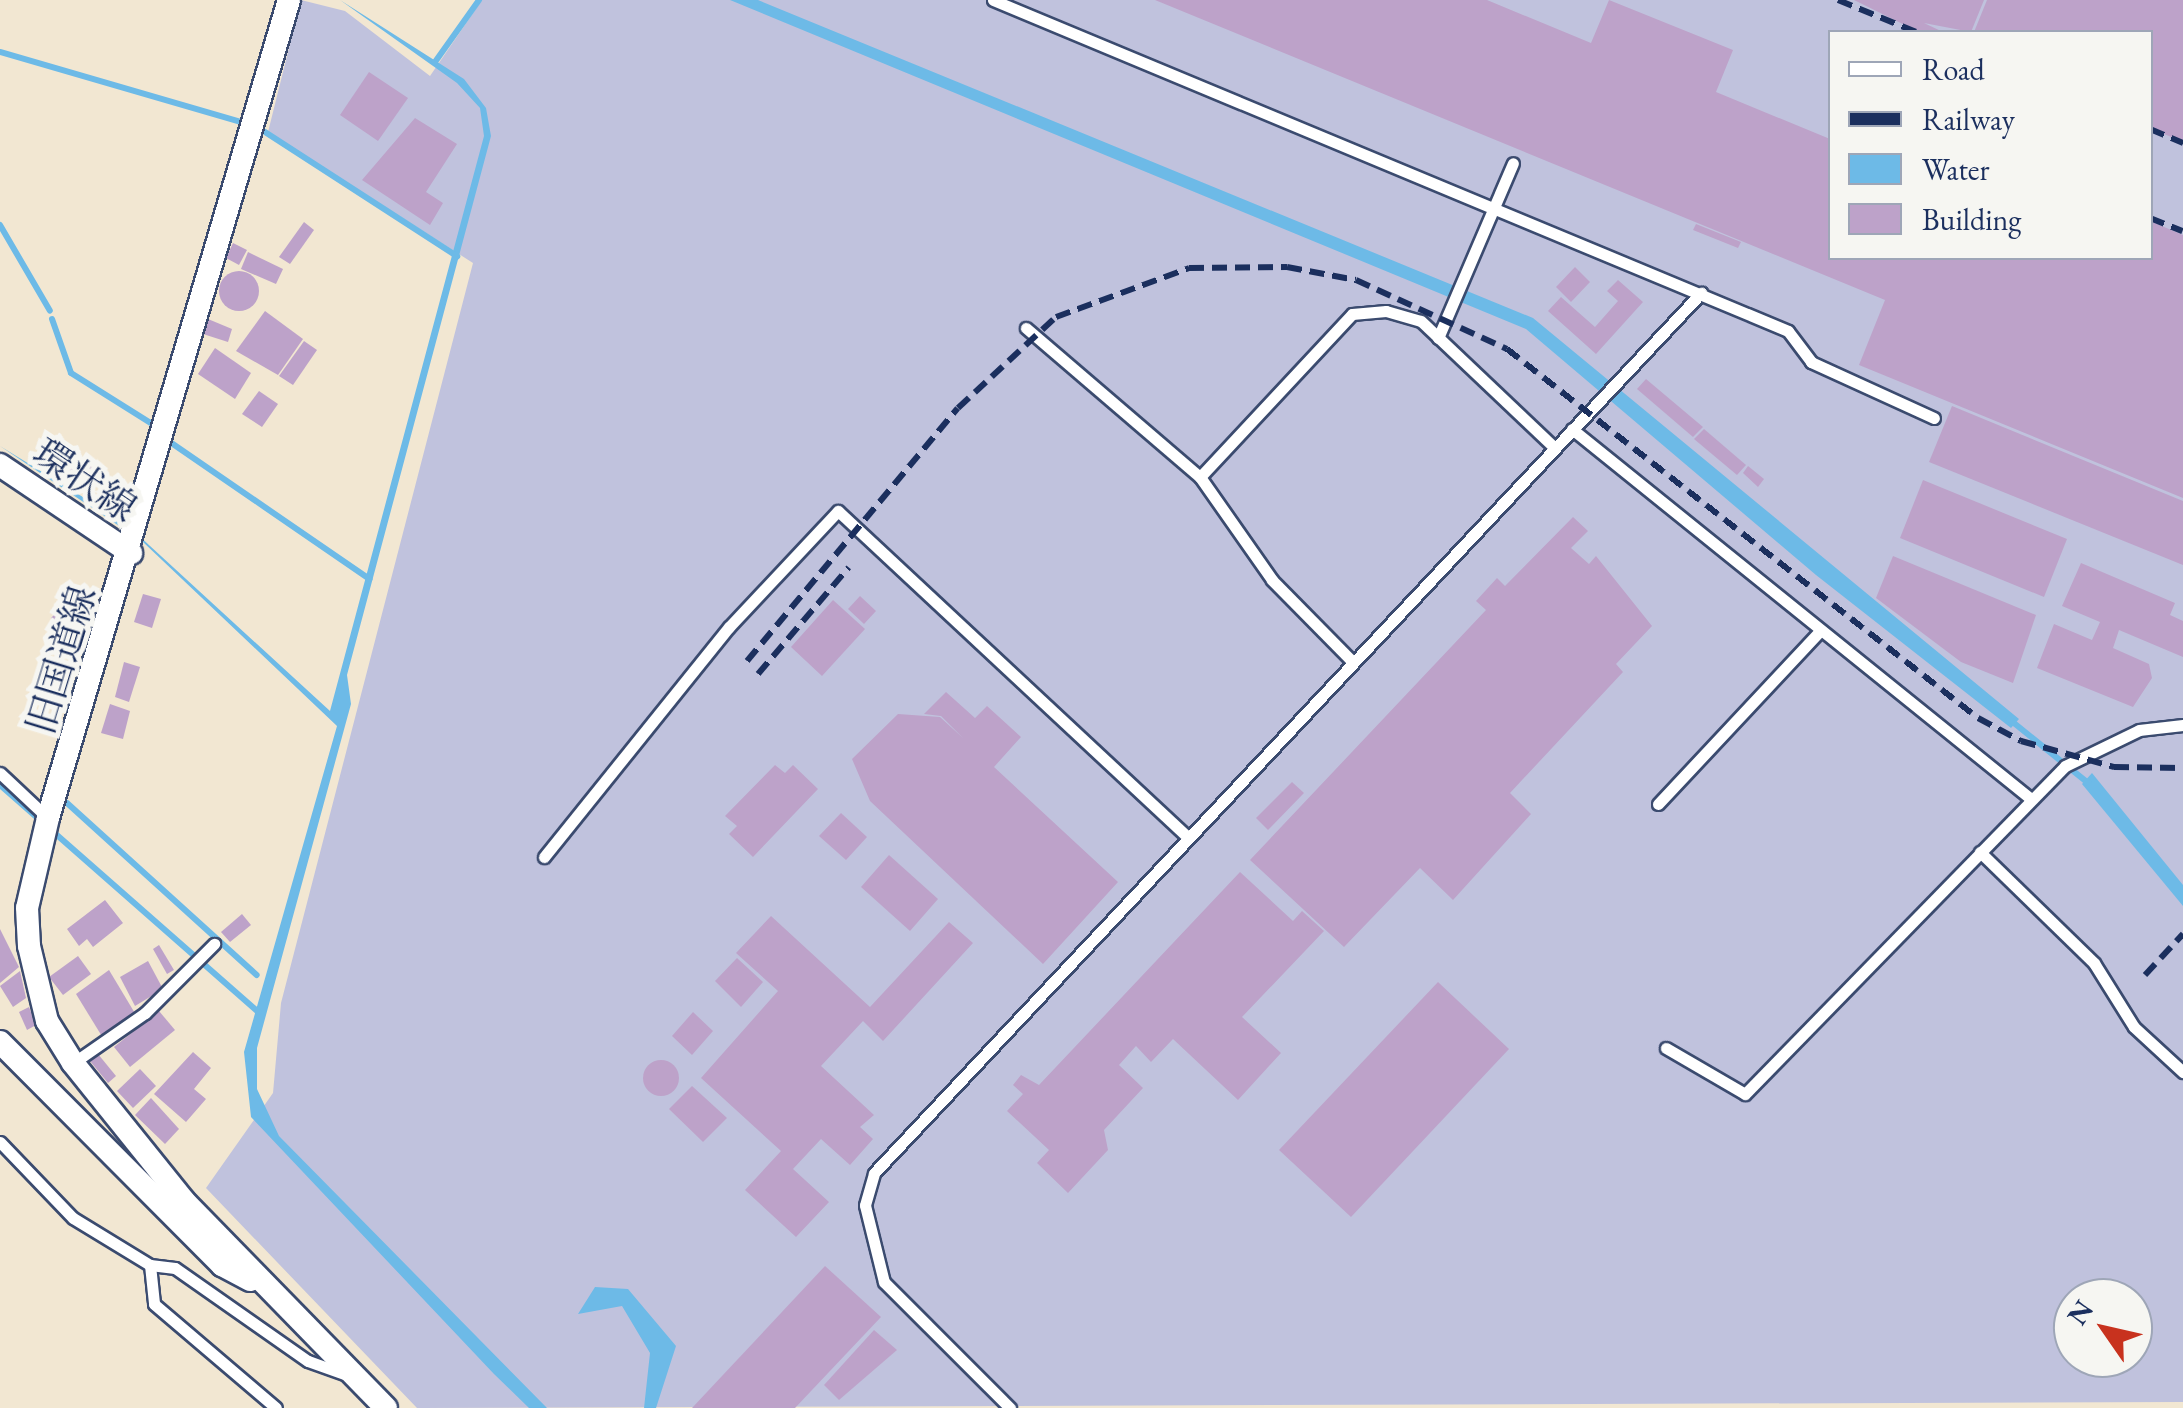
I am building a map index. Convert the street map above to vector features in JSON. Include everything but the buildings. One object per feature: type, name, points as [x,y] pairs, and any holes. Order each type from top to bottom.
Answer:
[{"type":"street","name":"旧国道線","points":[[289,0],[131,553],[48,818],[27,908],[28,946],[47,1022],[73,1064],[272,1292],[386,1408]]},
{"type":"street","name":"環状線","points":[[0,465],[131,553]]},
{"type":"street","points":[[0,1042],[222,1265],[272,1292]]},
{"type":"lane","points":[[993,0],[1498,206],[1788,331],[1811,362],[1934,418]]},
{"type":"lane","points":[[1438,338],[1498,206],[1513,163]]},
{"type":"lane","points":[[1010,1408],[884,1282],[864,1206],[874,1174],[1186,836],[1701,293]]},
{"type":"lane","points":[[1200,476],[1352,314],[1386,310],[1438,338],[1554,447]]},
{"type":"lane","points":[[1026,328],[1200,476],[1272,580],[1352,661]]},
{"type":"lane","points":[[1572,429],[2031,799]]},
{"type":"lane","points":[[544,857],[729,627],[838,512],[1186,836]]},
{"type":"lane","points":[[1658,804],[1821,630]]},
{"type":"lane","points":[[1666,1048],[1745,1094],[2031,799],[2098,745],[2183,726]]},
{"type":"lane","points":[[0,773],[48,818]]},
{"type":"lane","points":[[1980,852],[2094,963],[2134,1026],[2183,1072]]},
{"type":"lane","points":[[73,1064],[145,1014],[214,944]]},
{"type":"lane","points":[[0,1142],[73,1218],[150,1265],[175,1268],[308,1362],[356,1378]]},
{"type":"lane","points":[[150,1265],[154,1304],[276,1408]]},
{"type":"shaded area","points":[[301,0],[345,11],[430,76],[482,0],[2183,0],[2183,1402],[417,1408],[206,1188],[273,1093],[281,1003],[473,263],[268,132]]},
{"type":"water","points":[[340,0],[464,79],[486,108],[491,136],[347,675],[351,704],[257,1048],[257,1089],[279,1136],[547,1408],[529,1408],[494,1374],[251,1117],[244,1052],[337,726],[143,542],[0,446],[125,523],[330,711],[484,136],[480,108],[457,83]]},
{"type":"water","points":[[730,0],[758,0],[1533,318],[2019,719],[2011,728],[1816,575],[1526,329]]},
{"type":"water","points":[[2092,773],[2183,885],[2183,906],[2082,784]]},
{"type":"water","points":[[595,1287],[628,1289],[676,1346],[656,1408],[644,1408],[650,1353],[622,1306],[578,1314]]},
{"type":"waterway","points":[[435,62],[479,0]]},
{"type":"waterway","points":[[0,52],[245,123]]},
{"type":"waterway","points":[[265,132],[457,256]]},
{"type":"waterway","points":[[0,225],[50,311]]},
{"type":"waterway","points":[[52,319],[71,373],[157,427]]},
{"type":"waterway","points":[[170,442],[369,579]]},
{"type":"waterway","points":[[2009,719],[2088,783]]},
{"type":"waterway","points":[[0,785],[258,1012]]},
{"type":"waterway","points":[[67,803],[257,975]]},
{"type":"railway","points":[[1838,0],[1911,30]]},
{"type":"railway","points":[[2153,130],[2183,143]]},
{"type":"railway","points":[[2153,219],[2183,231]]},
{"type":"railway","points":[[747,661],[958,408],[1056,317],[1189,268],[1287,267],[1356,280],[1507,349],[1978,718],[2021,741],[2114,767],[2183,768]]},
{"type":"railway","points":[[758,674],[849,567]]},
{"type":"railway","points":[[2145,975],[2183,934]]}]
